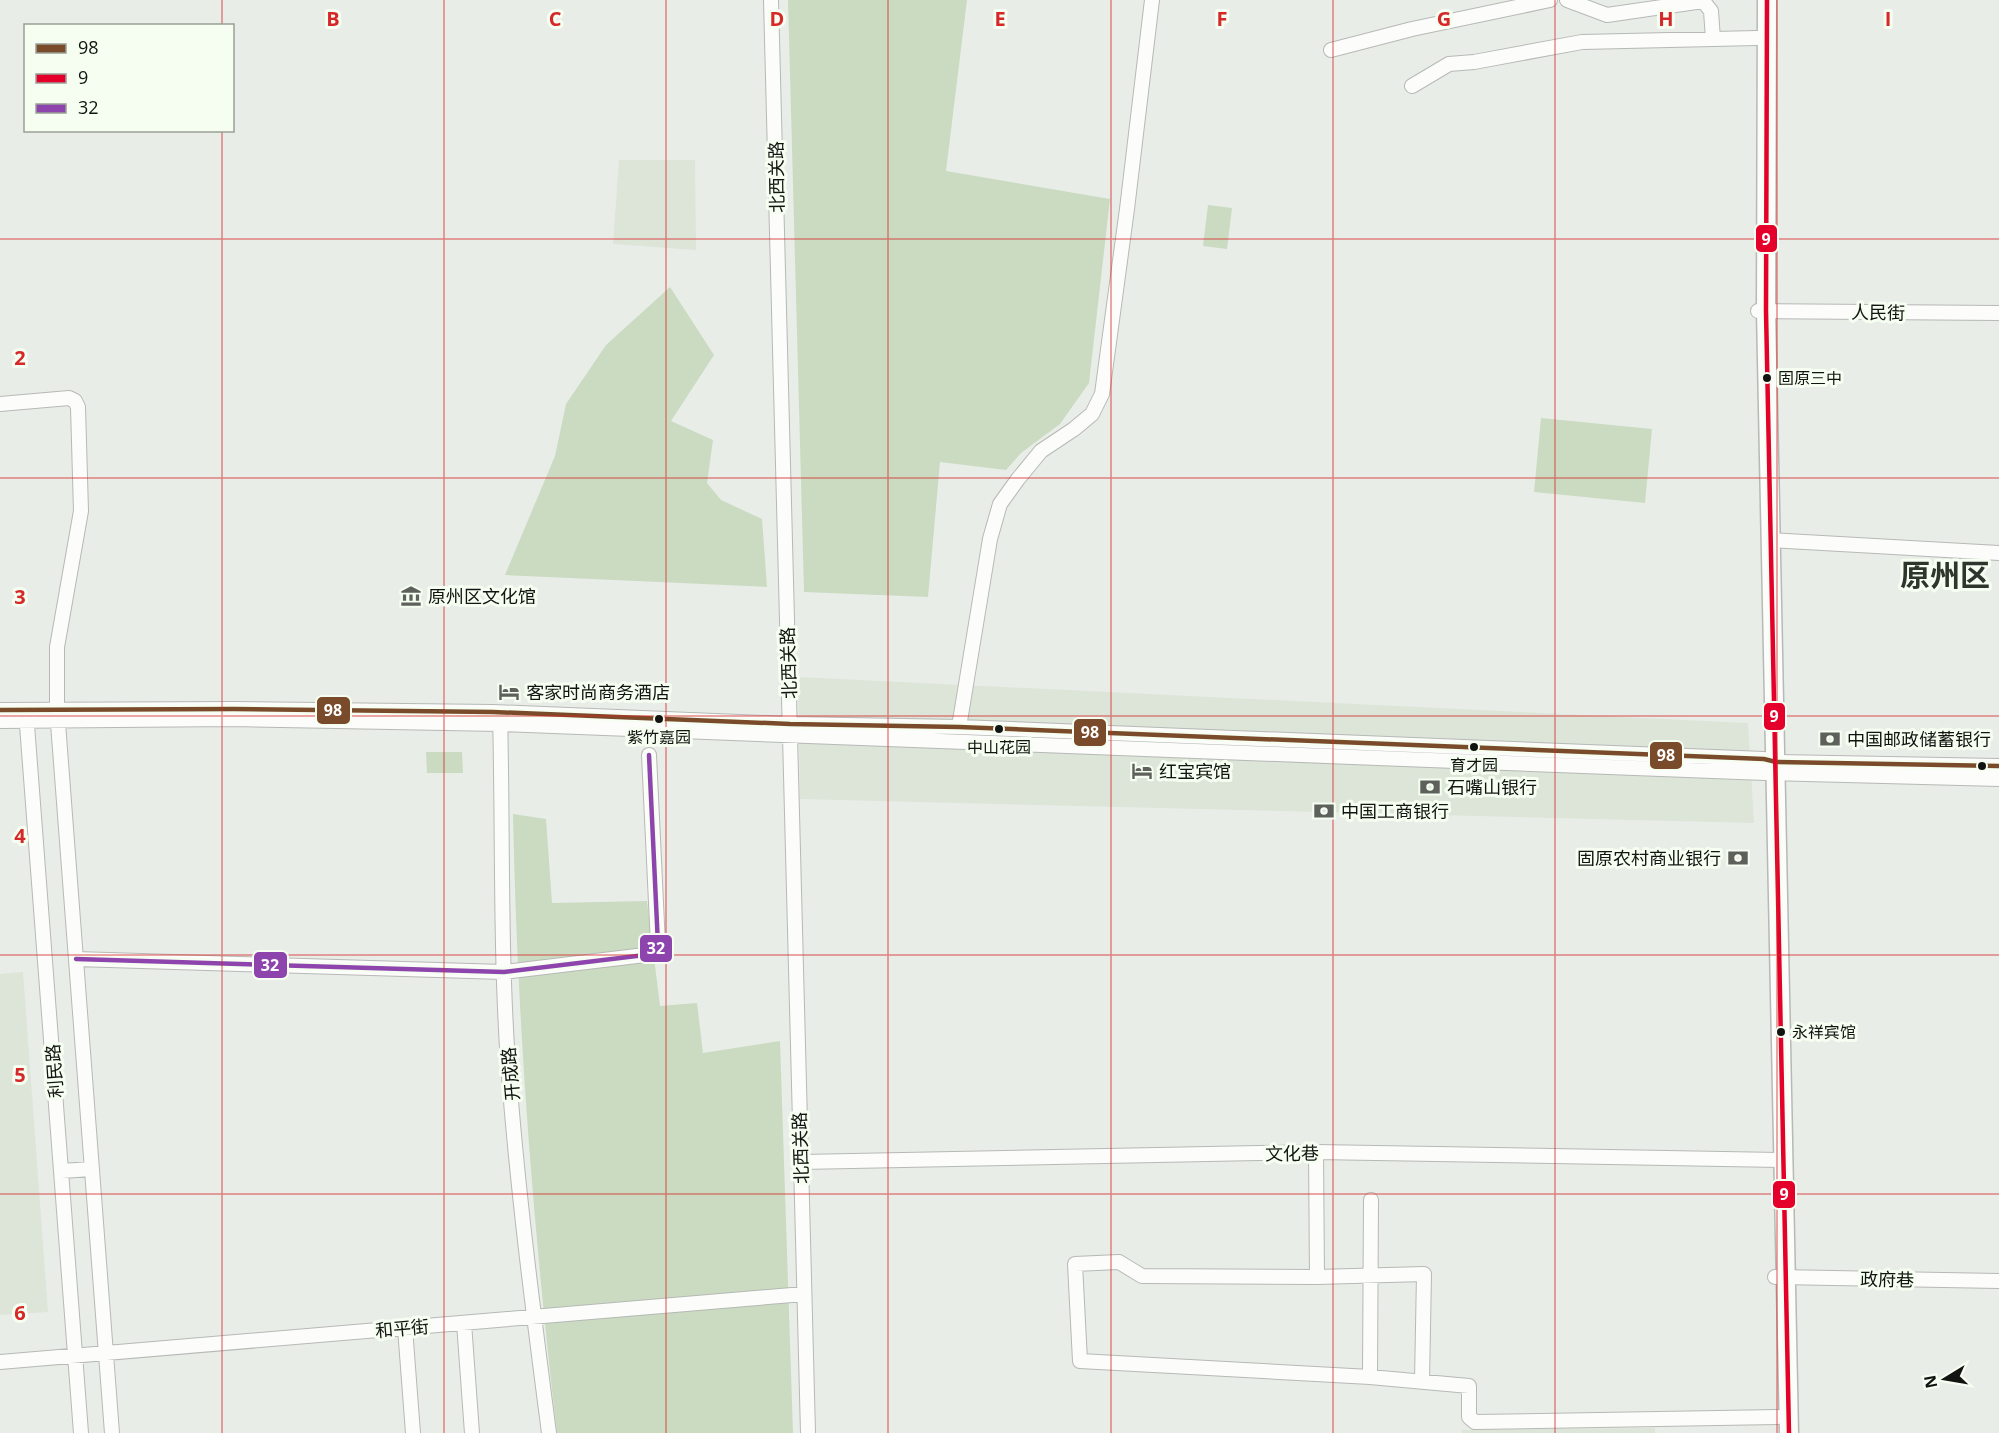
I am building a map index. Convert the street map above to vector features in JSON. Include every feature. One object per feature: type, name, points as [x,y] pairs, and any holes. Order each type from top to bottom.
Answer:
[{"type":"main road","points":[[1758,0],[1780,1277],[1778,1425]]},
{"type":"main road","points":[[1767,0],[1758,590],[1770,766]]},
{"type":"main road","points":[[1780,1277],[1789,1433]]},
{"type":"street","name":"北西关路","points":[[771,0],[808,1433]]},
{"type":"street","points":[[959,727],[990,539],[1000,504],[1041,451],[1092,414],[1102,394],[1152,0]]},
{"type":"street","points":[[1331,50],[1412,29],[1550,0]]},
{"type":"street","points":[[1567,0],[1607,15],[1703,1],[1711,11],[1713,39]]},
{"type":"street","points":[[1412,86],[1449,64],[1474,62],[1582,42],[1757,38]]},
{"type":"street","name":"人民街","points":[[1762,311],[1999,313]]},
{"type":"street","name":"利民路","points":[[0,404],[69,398],[75,401],[78,407],[81,511],[57,647],[57,715],[112,1433]]},
{"type":"street","points":[[1769,540],[1999,553]]},
{"type":"street","points":[[0,710],[26,714],[234,719],[500,719],[1770,766],[1999,766]]},
{"type":"street","points":[[0,721],[26,714]]},
{"type":"street","name":"利民路","points":[[26,714],[81,1433]]},
{"type":"street","name":"开成路","points":[[500,719],[504,972],[508,1063],[534,1316],[549,1433]]},
{"type":"street","points":[[790,729],[959,727],[1999,778]]},
{"type":"street","points":[[76,959],[504,972],[654,952],[658,945],[649,755]]},
{"type":"street","points":[[1316,1152],[1317,1277]]},
{"type":"street","name":"文化巷","points":[[801,1162],[1316,1152],[1778,1160]]},
{"type":"street","points":[[61,1171],[92,1169]]},
{"type":"street","points":[[1370,1377],[1371,1200]]},
{"type":"street","points":[[1422,1382],[1425,1274],[1317,1277],[1142,1276],[1119,1262],[1075,1264],[1080,1361],[1370,1377],[1422,1382],[1469,1386],[1469,1417],[1475,1422],[1778,1425]]},
{"type":"street","name":"政府巷","points":[[1780,1277],[1999,1281]]},
{"type":"street","name":"和平街","points":[[0,1362],[804,1294]]},
{"type":"street","points":[[464,1323],[472,1433]]},
{"type":"street","points":[[405,1328],[413,1433]]},
{"type":"shaded area","points":[[619,160],[695,160],[696,250],[613,244]]},
{"type":"shaded area","points":[[798,677],[1748,723],[1754,823],[800,799]]},
{"type":"shaded area","points":[[23,972],[48,1312],[0,1315],[0,974]]},
{"type":"shaded area","points":[[1655,1428],[1655,1433],[1462,1433],[1462,1430]]},
{"type":"green space","points":[[788,0],[967,0],[946,171],[1110,199],[1089,383],[1060,424],[1021,453],[1006,470],[940,462],[928,597],[804,592]]},
{"type":"green space","points":[[1208,205],[1232,208],[1227,249],[1203,246]]},
{"type":"green space","points":[[670,287],[714,355],[671,421],[713,440],[707,483],[721,500],[762,519],[767,587],[505,575],[555,456],[566,404],[606,345]]},
{"type":"green space","points":[[1541,418],[1652,429],[1645,503],[1534,492]]},
{"type":"green space","points":[[426,752],[462,752],[463,773],[427,773]]},
{"type":"green space","points":[[513,814],[546,819],[552,903],[647,901],[660,1006],[697,1003],[703,1053],[780,1041],[793,1433],[557,1433],[541,1279],[522,1047]]},
{"type":"transit line","name":"9","points":[[1767,0],[1766,311],[1789,1433]]},
{"type":"transit line","name":"98","points":[[0,710],[234,709],[493,712],[790,724],[959,727],[1764,759],[1776,762],[1999,766]]},
{"type":"transit line","name":"32","points":[[76,959],[504,972],[654,952],[658,945],[649,755]]},
{"type":"place","name":"固原三中","points":[[1767,378]]},
{"type":"place","name":"原州区文化馆","points":[[411,596]]},
{"type":"place","name":"客家时尚商务酒店","points":[[509,692]]},
{"type":"place","name":"紫竹嘉园","points":[[659,719]]},
{"type":"place","name":"中山花园","points":[[999,729]]},
{"type":"place","name":"中国邮政储蓄银行","points":[[1830,739]]},
{"type":"place","name":"育才园","points":[[1474,747]]},
{"type":"place","name":"红宝宾馆","points":[[1142,771]]},
{"type":"place","name":"石嘴山银行","points":[[1430,787]]},
{"type":"place","name":"中国工商银行","points":[[1324,811]]},
{"type":"place","name":"固原农村商业银行","points":[[1738,858]]},
{"type":"place","name":"永祥宾馆","points":[[1781,1032]]},
{"type":"district","name":"原州区","points":[[1945,574]]}]
